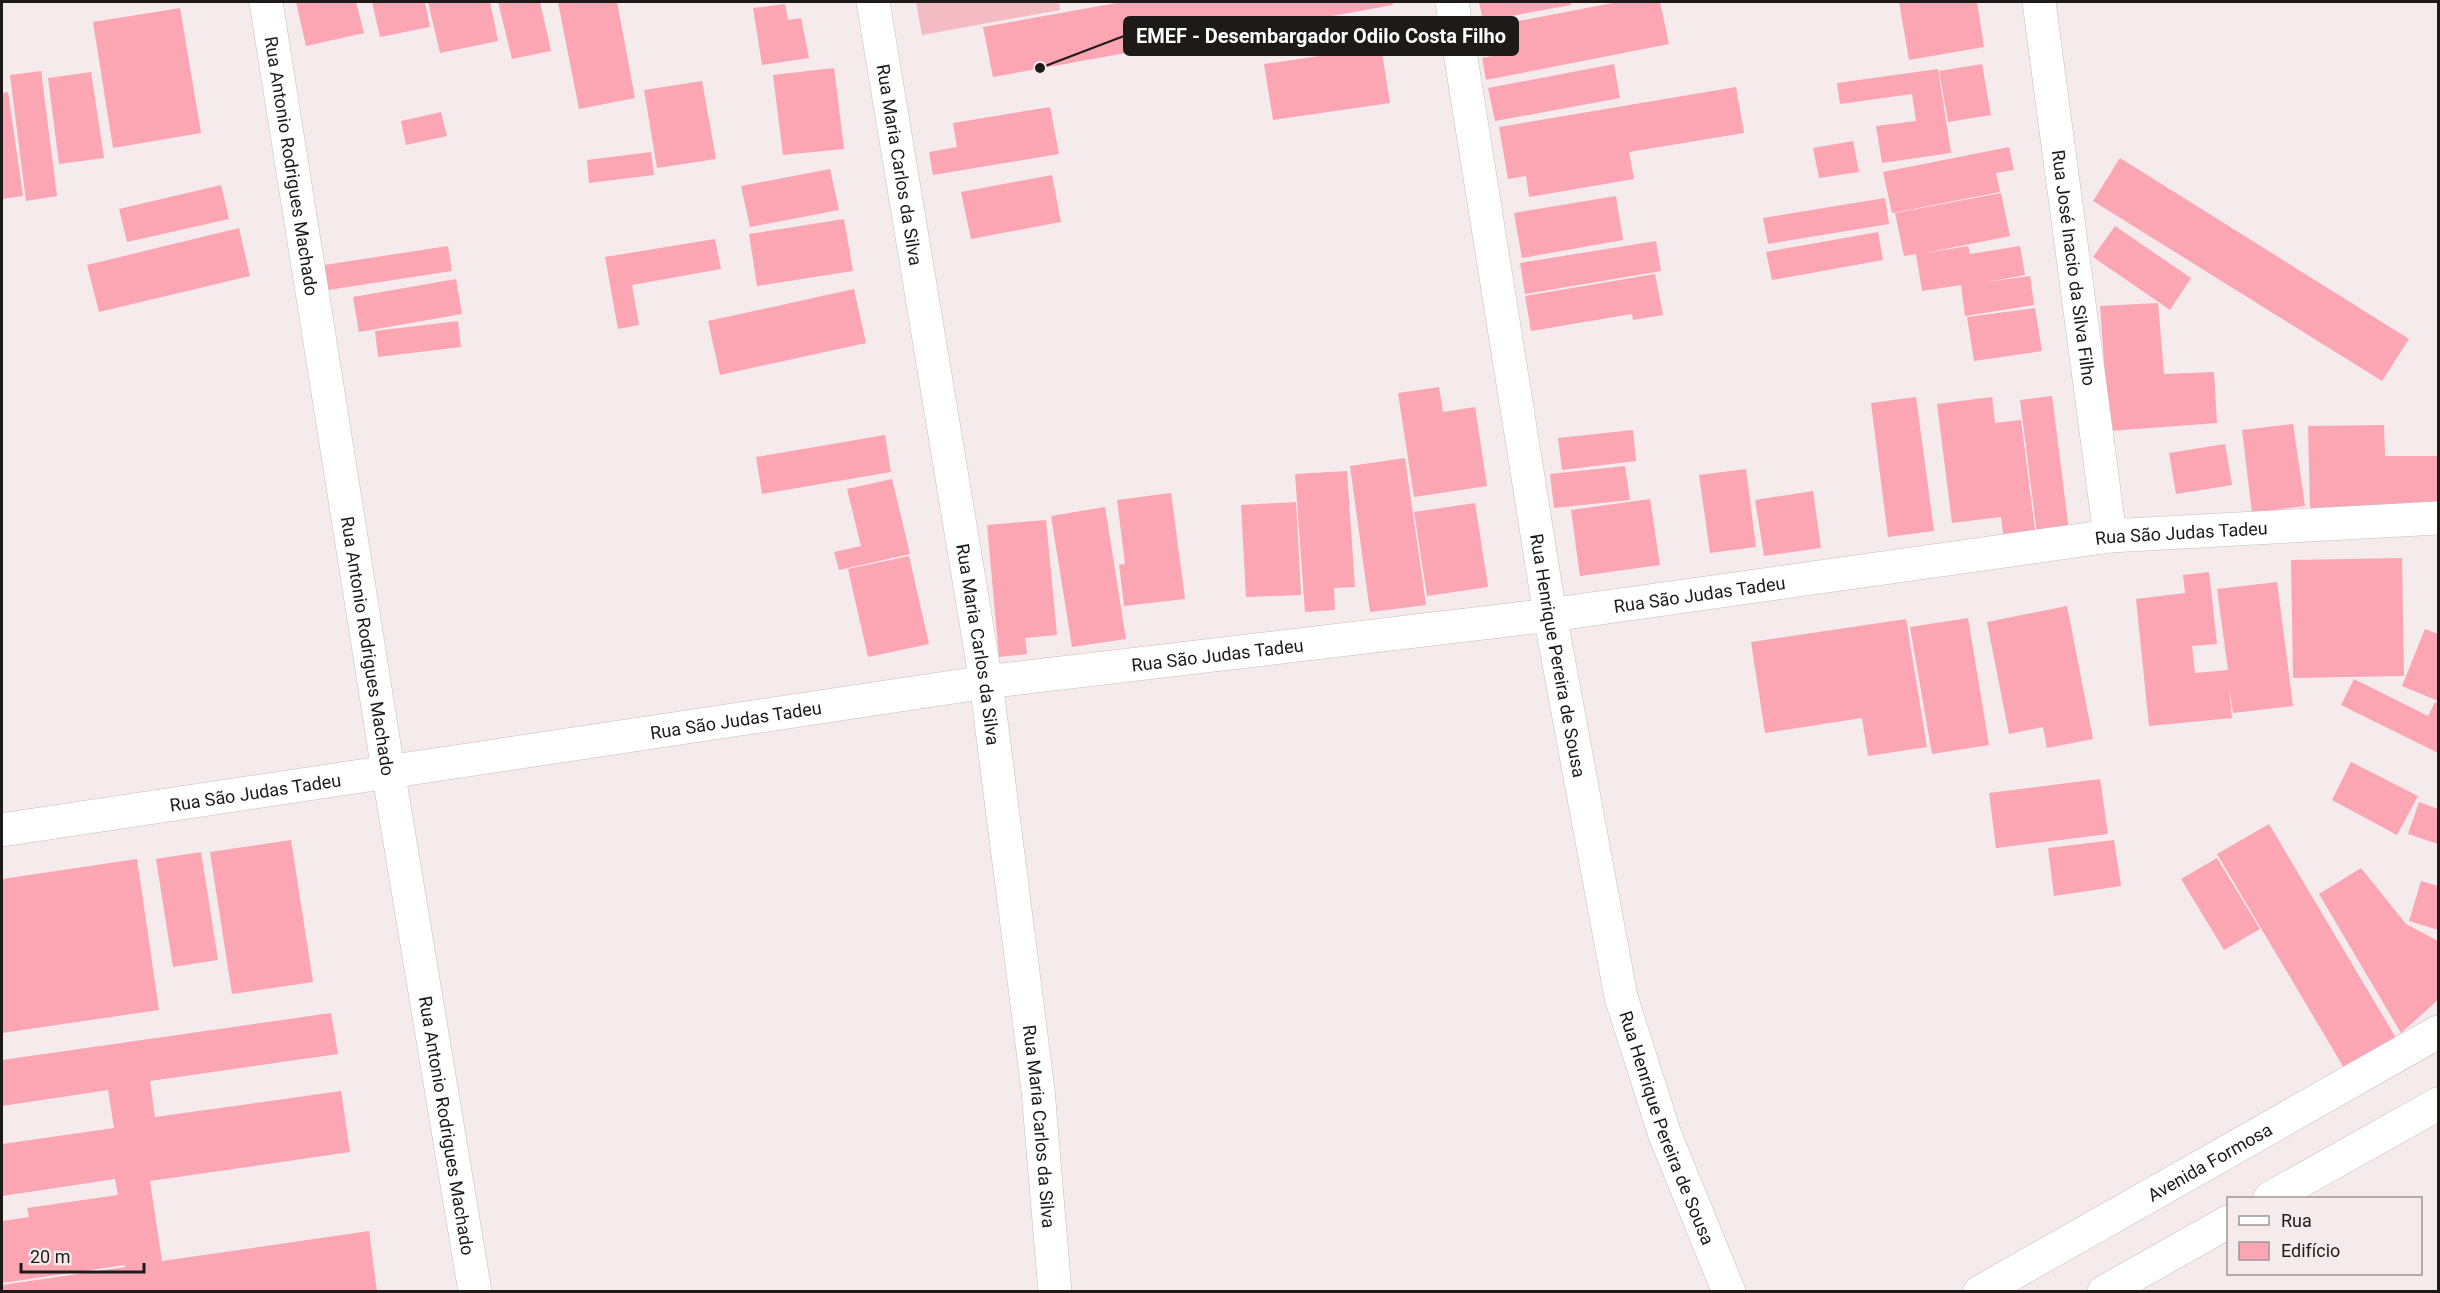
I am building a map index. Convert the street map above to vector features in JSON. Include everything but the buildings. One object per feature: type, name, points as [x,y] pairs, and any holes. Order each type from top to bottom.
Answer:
[{"type":"street","name":"Rua Antonio Rodrigues Machado","points":[[266,2],[388,770],[475,1292]]},
{"type":"street","name":"Rua Maria Carlos da Silva","points":[[873,2],[986,682],[1038,1090],[1055,1292]]},
{"type":"street","name":"Rua Henrique Pereira de Sousa","points":[[1452,2],[1550,615],[1620,997],[1665,1135],[1729,1292]]},
{"type":"street","name":"Rua José Inacio da Silva Filho","points":[[2039,2],[2110,536]]},
{"type":"street","name":"Rua São Judas Tadeu","points":[[2,830],[388,770],[986,682],[1550,615],[2110,536],[2439,518]]},
{"type":"street","name":"Avenida Formosa","points":[[1980,1292],[2439,1032]]},
{"type":"street","points":[[2272,1197],[2439,1104]]},
{"type":"street","points":[[2104,1292],[2227,1223]]},
{"type":"shaded area","points":[[916,2],[1059,2],[1060,10],[922,35]]},
{"type":"place","name":"EMEF - Desembargador Odilo Costa Filho","points":[[1040,68]]}]
